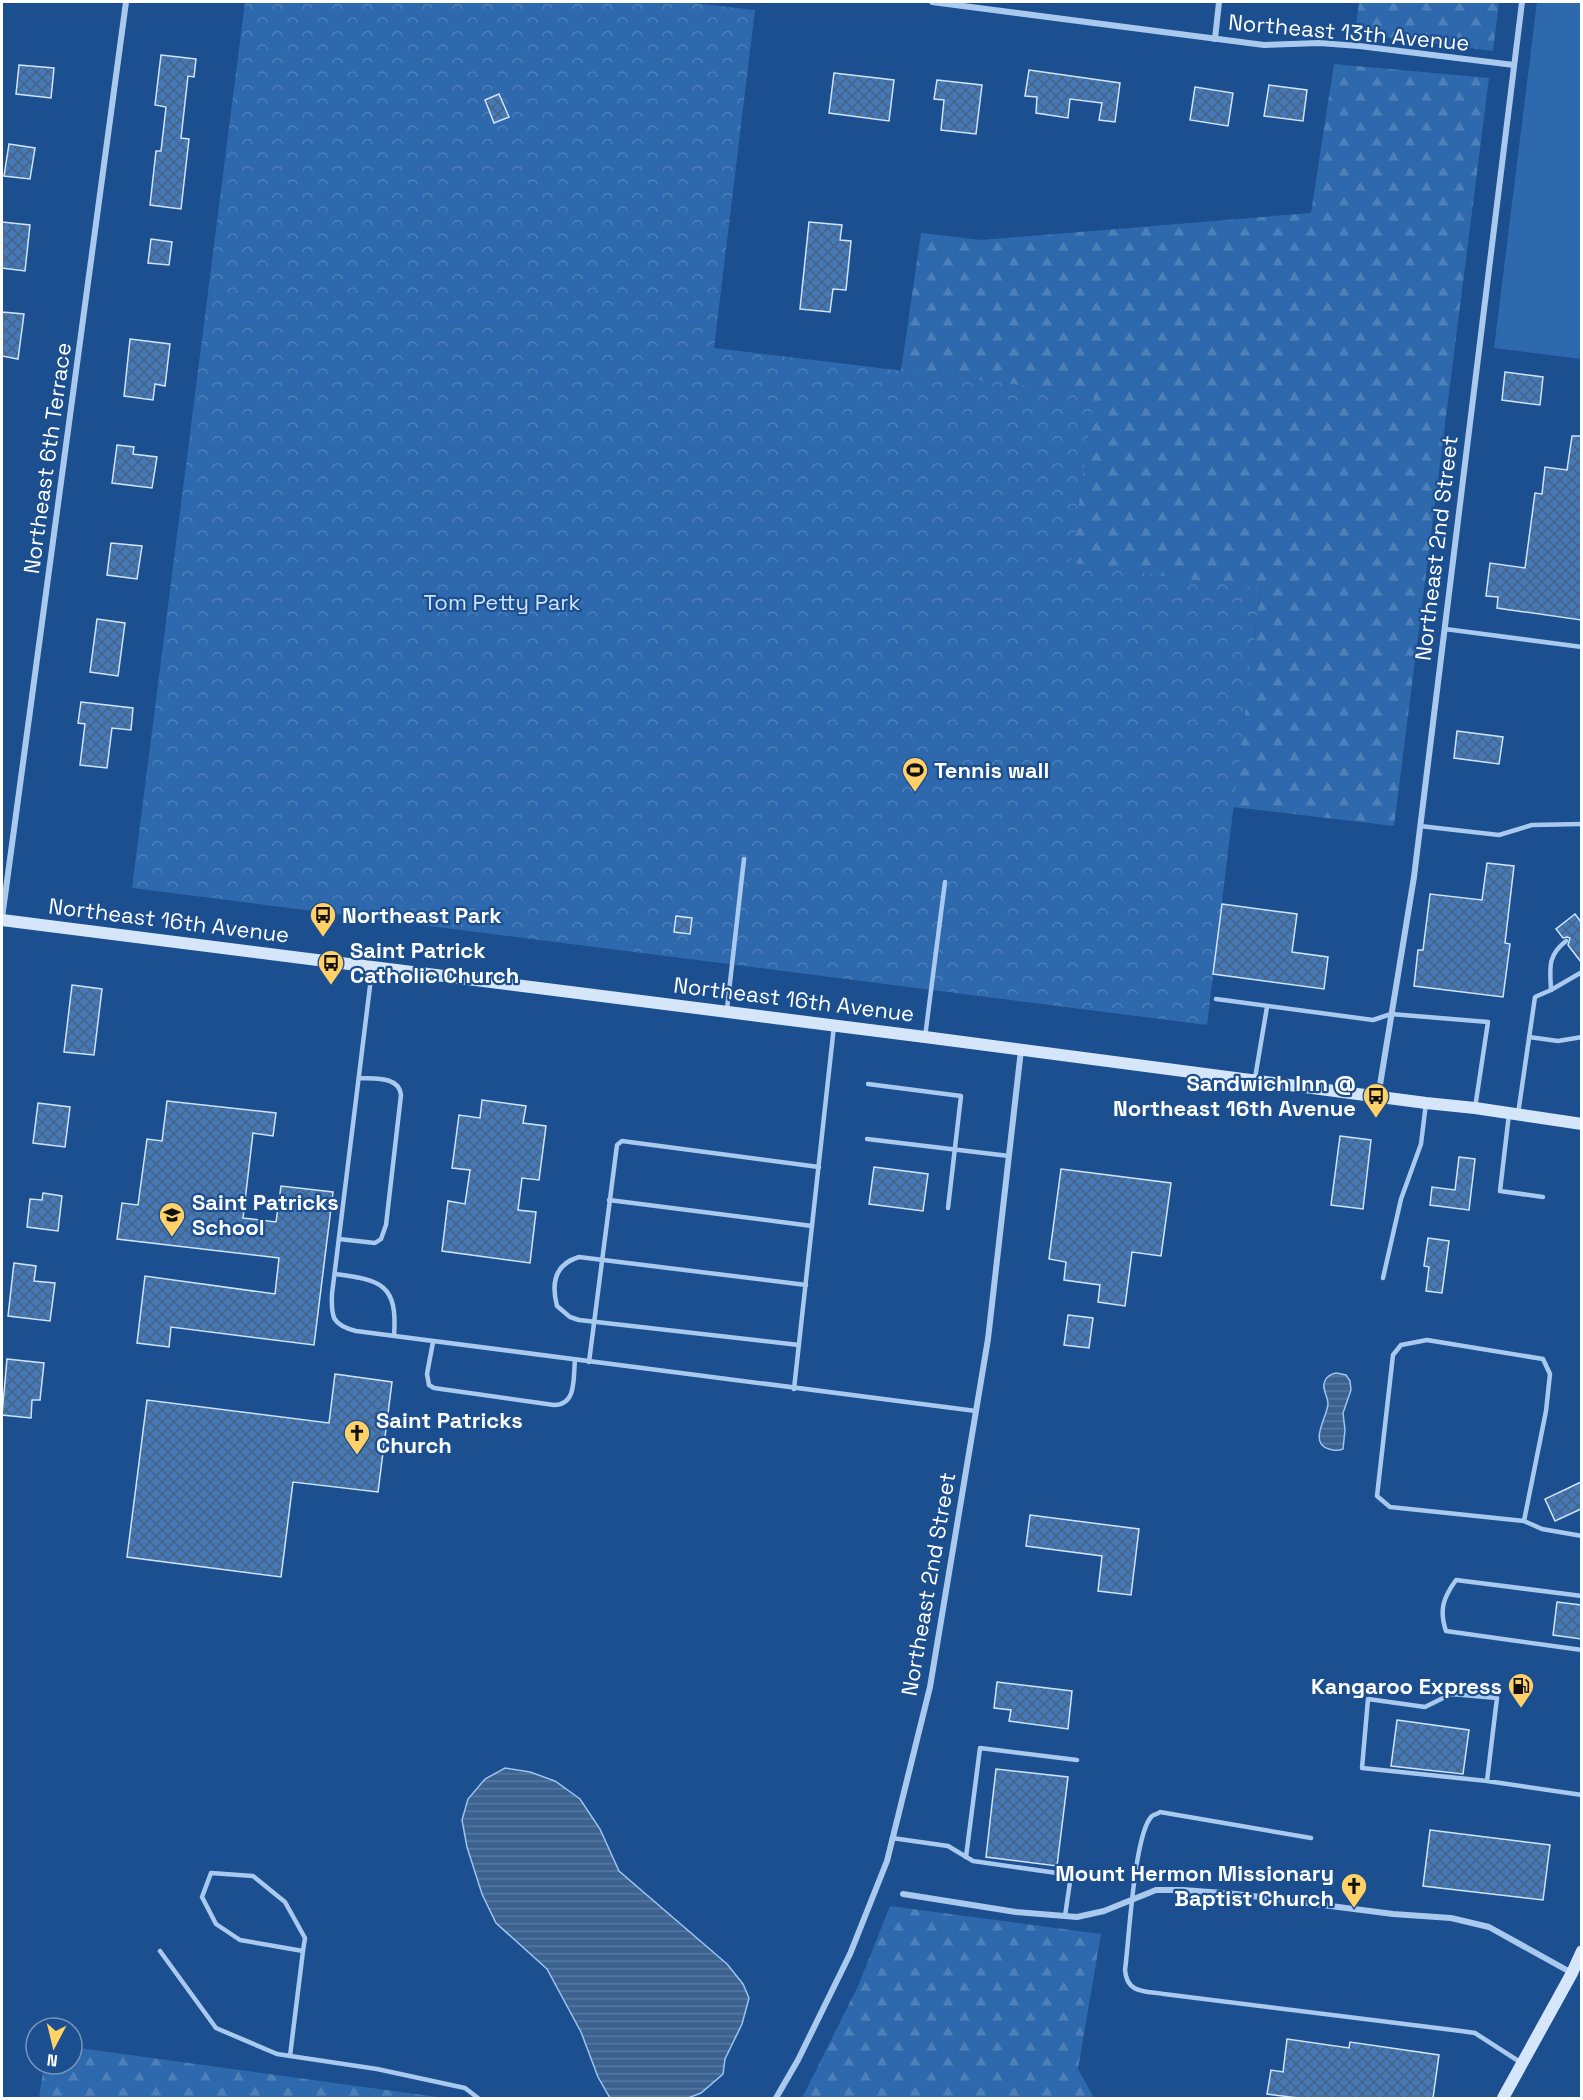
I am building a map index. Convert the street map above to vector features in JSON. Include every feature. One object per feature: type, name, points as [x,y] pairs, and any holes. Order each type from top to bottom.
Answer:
[{"type":"street","name":"Northeast 6th Terrace","points":[[2,919],[126,2]]},
{"type":"street","name":"Northeast 13th Avenue","points":[[932,2],[981,5],[1264,45],[1319,43],[1359,46],[1514,65]]},
{"type":"street","points":[[1215,39],[1219,2]]},
{"type":"street","name":"Northeast 2nd Street","points":[[1378,1097],[1420,826],[1522,2]]},
{"type":"street","name":"Northeast 16th Avenue","points":[[2,919],[1475,1108],[1581,1124]]},
{"type":"street","name":"Northeast 2nd Street","points":[[776,2098],[798,2060],[850,1954],[887,1861],[930,1687],[988,1339],[1021,1050]]},
{"type":"street","points":[[903,1894],[1016,1912],[1077,1917],[1104,1911],[1155,1890],[1183,1890],[1236,1894],[1394,1914],[1450,1918],[1490,1927],[1572,1973]]},
{"type":"street","points":[[1503,2098],[1572,1973],[1581,1951]]},
{"type":"lane","points":[[1445,629],[1581,647]]},
{"type":"lane","points":[[1420,826],[1499,835],[1532,825],[1581,824]]},
{"type":"lane","points":[[727,1012],[744,860]]},
{"type":"lane","points":[[925,1037],[945,882]]},
{"type":"lane","points":[[1551,990],[1550,961],[1556,949],[1566,941]]},
{"type":"lane","points":[[373,967],[331,1313],[334,1319],[346,1329],[976,1411]]},
{"type":"lane","points":[[1543,1197],[1500,1191],[1535,997],[1581,972]]},
{"type":"lane","points":[[1216,999],[1373,1020],[1391,1014],[1488,1022],[1475,1108]]},
{"type":"lane","points":[[1255,1080],[1267,1007]]},
{"type":"lane","points":[[794,1389],[834,1026]]},
{"type":"lane","points":[[1529,1037],[1558,1041],[1581,1036]]},
{"type":"lane","points":[[339,1239],[375,1243],[381,1239],[386,1225],[400,1088],[397,1083],[391,1081],[359,1078]]},
{"type":"lane","points":[[868,1084],[961,1096],[948,1208]]},
{"type":"lane","points":[[1383,1278],[1401,1199],[1421,1144],[1426,1103]]},
{"type":"lane","points":[[867,1139],[1009,1156]]},
{"type":"lane","points":[[589,1362],[616,1145],[622,1141],[819,1167]]},
{"type":"lane","points":[[609,1200],[812,1226]]},
{"type":"lane","points":[[799,1345],[579,1320],[563,1312],[557,1306],[554,1289],[557,1276],[564,1263],[579,1257],[806,1285]]},
{"type":"lane","points":[[335,1274],[373,1280],[386,1289],[393,1307],[394,1336]]},
{"type":"lane","points":[[1524,1521],[1546,1411],[1550,1374],[1543,1359],[1427,1341],[1401,1345],[1393,1355],[1377,1496],[1390,1507],[1524,1521],[1542,1529],[1581,1536]]},
{"type":"lane","points":[[433,1342],[428,1374],[429,1385],[434,1388],[554,1405],[567,1402],[570,1396],[575,1360]]},
{"type":"lane","points":[[1581,1596],[1456,1580],[1446,1593],[1441,1616],[1446,1631],[1581,1650]]},
{"type":"lane","points":[[1487,1781],[1497,1698],[1451,1694],[1425,1707],[1368,1699],[1362,1768],[1487,1781],[1581,1795]]},
{"type":"lane","points":[[966,1857],[980,1748],[1077,1760]]},
{"type":"lane","points":[[1311,1838],[1160,1812],[1152,1817],[1139,1852],[1131,1900],[1126,1978],[1130,1986],[1137,1989],[1475,2033],[1522,2064]]},
{"type":"lane","points":[[892,1838],[948,1846],[974,1861],[1071,1875],[1065,1916]]},
{"type":"lane","points":[[290,2056],[305,1938],[285,1902],[253,1876],[210,1873],[202,1897],[216,1924],[240,1940],[303,1951]]},
{"type":"lane","points":[[160,1951],[216,2028],[277,2054],[377,2069],[465,2088],[478,2098]]},
{"type":"green space","name":"Tom Petty Park","points":[[245,2],[685,2],[755,10],[714,348],[1094,394],[1071,563],[1260,589],[1207,1025],[132,888]]},
{"type":"green space","points":[[1359,2],[1499,2],[1493,51],[1355,33]]},
{"type":"green space","points":[[1537,2],[1581,2],[1581,359],[1494,348]]},
{"type":"green space","points":[[1334,64],[1489,78],[1394,826],[1233,807],[1260,590],[1071,563],[901,371],[921,233],[981,240],[1311,213]]},
{"type":"green space","points":[[890,1906],[1101,1934],[1078,2069],[1094,2098],[802,2098],[858,1986]]},
{"type":"green space","points":[[84,2049],[445,2098],[39,2098],[42,2076],[84,2076]]},
{"type":"shaded area","points":[[1336,1373],[1346,1375],[1350,1381],[1351,1390],[1343,1413],[1345,1430],[1343,1449],[1336,1450],[1323,1446],[1319,1436],[1328,1404],[1324,1384],[1328,1377]]},
{"type":"shaded area","points":[[505,1768],[530,1772],[555,1781],[580,1799],[600,1829],[619,1871],[727,1964],[743,1984],[749,1998],[742,2024],[725,2059],[723,2074],[701,2093],[688,2098],[610,2098],[598,2077],[581,2032],[547,1969],[496,1923],[482,1894],[467,1847],[462,1820],[468,1799],[485,1779]]},
{"type":"building","points":[[161,55],[196,59],[194,77],[188,76],[181,138],[189,139],[181,209],[150,205],[156,151],[161,151],[166,107],[155,105]]},
{"type":"building","points":[[19,65],[54,68],[51,98],[16,94]]},
{"type":"building","points":[[1029,70],[1120,83],[1115,122],[1099,120],[1102,103],[1070,99],[1068,118],[1036,113],[1037,97],[1025,96]]},
{"type":"building","points":[[834,73],[894,80],[889,121],[829,113]]},
{"type":"building","points":[[937,80],[982,85],[976,134],[941,130],[944,100],[934,99]]},
{"type":"building","points":[[1269,85],[1307,90],[1303,121],[1264,116]]},
{"type":"building","points":[[1195,87],[1233,93],[1228,126],[1190,120]]},
{"type":"building","points":[[499,94],[509,117],[494,123],[485,100]]},
{"type":"building","points":[[9,144],[35,148],[30,179],[4,176]]},
{"type":"building","points":[[2,222],[30,225],[25,271],[2,268]]},
{"type":"building","points":[[809,222],[842,225],[840,240],[851,241],[846,290],[833,289],[830,312],[800,309]]},
{"type":"building","points":[[151,239],[172,242],[169,265],[148,263]]},
{"type":"building","points":[[2,312],[24,314],[18,359],[2,356]]},
{"type":"building","points":[[130,339],[170,344],[165,386],[155,384],[153,400],[124,396]]},
{"type":"building","points":[[1505,372],[1543,377],[1540,405],[1502,400]]},
{"type":"building","points":[[1572,436],[1581,436],[1581,620],[1497,608],[1498,597],[1486,596],[1490,563],[1525,568],[1535,493],[1542,494],[1545,467],[1567,470]]},
{"type":"building","points":[[117,445],[134,447],[133,454],[157,457],[152,488],[112,483]]},
{"type":"building","points":[[111,543],[142,546],[137,579],[107,575]]},
{"type":"building","points":[[97,619],[125,623],[118,676],[90,672]]},
{"type":"building","points":[[81,702],[133,708],[131,730],[112,728],[107,768],[80,765],[85,724],[78,723]]},
{"type":"building","points":[[1457,731],[1503,737],[1499,764],[1454,758]]},
{"type":"building","points":[[1487,863],[1514,866],[1505,943],[1510,944],[1503,997],[1414,986],[1418,950],[1423,950],[1430,894],[1482,900]]},
{"type":"building","points":[[1222,904],[1297,914],[1292,952],[1328,957],[1324,989],[1213,974]]},
{"type":"building","points":[[1575,914],[1581,922],[1581,962],[1568,945],[1570,938],[1563,938],[1556,929]]},
{"type":"building","points":[[676,916],[692,918],[690,934],[674,932]]},
{"type":"building","points":[[72,985],[102,989],[94,1055],[64,1052]]},
{"type":"building","points":[[482,1100],[526,1106],[523,1123],[546,1126],[539,1180],[522,1178],[518,1210],[536,1212],[530,1263],[442,1251],[448,1201],[465,1204],[470,1170],[452,1168],[459,1115],[480,1118]]},
{"type":"building","points":[[167,1101],[276,1113],[273,1136],[253,1133],[243,1218],[276,1222],[281,1186],[333,1192],[314,1345],[171,1327],[169,1347],[137,1343],[145,1276],[275,1294],[279,1258],[117,1239],[122,1203],[138,1205],[147,1139],[162,1141]]},
{"type":"building","points":[[38,1103],[70,1107],[65,1147],[33,1143]]},
{"type":"building","points":[[1340,1136],[1371,1140],[1363,1209],[1331,1205]]},
{"type":"building","points":[[1459,1157],[1475,1159],[1469,1210],[1430,1205],[1432,1187],[1455,1190]]},
{"type":"building","points":[[874,1167],[928,1174],[923,1211],[869,1204]]},
{"type":"building","points":[[1061,1169],[1171,1183],[1161,1256],[1132,1252],[1125,1306],[1098,1302],[1100,1285],[1064,1280],[1066,1262],[1049,1259]]},
{"type":"building","points":[[43,1193],[62,1196],[58,1231],[27,1227],[30,1199],[42,1200]]},
{"type":"building","points":[[1428,1238],[1449,1241],[1442,1293],[1426,1291],[1429,1267],[1424,1266]]},
{"type":"building","points":[[14,1263],[36,1266],[34,1281],[55,1283],[50,1321],[8,1316]]},
{"type":"building","points":[[1068,1315],[1093,1318],[1089,1348],[1064,1345]]},
{"type":"building","points":[[7,1359],[44,1363],[40,1400],[32,1400],[31,1418],[2,1415]]},
{"type":"building","points":[[335,1374],[392,1382],[378,1492],[293,1482],[281,1577],[127,1557],[147,1400],[329,1423]]},
{"type":"building","points":[[1581,1482],[1581,1509],[1555,1521],[1545,1499]]},
{"type":"building","points":[[1030,1515],[1139,1529],[1131,1595],[1098,1591],[1102,1556],[1026,1546]]},
{"type":"building","points":[[1557,1602],[1581,1605],[1581,1639],[1553,1635]]},
{"type":"building","points":[[997,1682],[1072,1691],[1068,1729],[1009,1721],[1011,1710],[994,1708]]},
{"type":"building","points":[[1397,1720],[1469,1730],[1463,1774],[1391,1766]]},
{"type":"building","points":[[996,1769],[1068,1777],[1057,1866],[986,1857]]},
{"type":"building","points":[[1430,1830],[1550,1845],[1543,1900],[1423,1886]]},
{"type":"building","points":[[1287,2039],[1349,2048],[1350,2042],[1439,2055],[1433,2098],[1298,2098],[1267,2094],[1271,2070],[1283,2072]]},
{"type":"place","name":"Tennis wall","points":[[915,793]]},
{"type":"place","name":"Northeast Park","points":[[323,938]]},
{"type":"place","name":"Saint Patrick Catholic Church","points":[[331,986]]},
{"type":"place","name":"Sandwich Inn @ Northeast 16th Avenue","points":[[1376,1119]]},
{"type":"place","name":"Saint Patricks School","points":[[172,1238]]},
{"type":"place","name":"Saint Patricks Church","points":[[357,1456]]},
{"type":"place","name":"Kangaroo Express","points":[[1521,1709]]},
{"type":"place","name":"Mount Hermon Missionary Baptist Church","points":[[1354,1909]]}]
